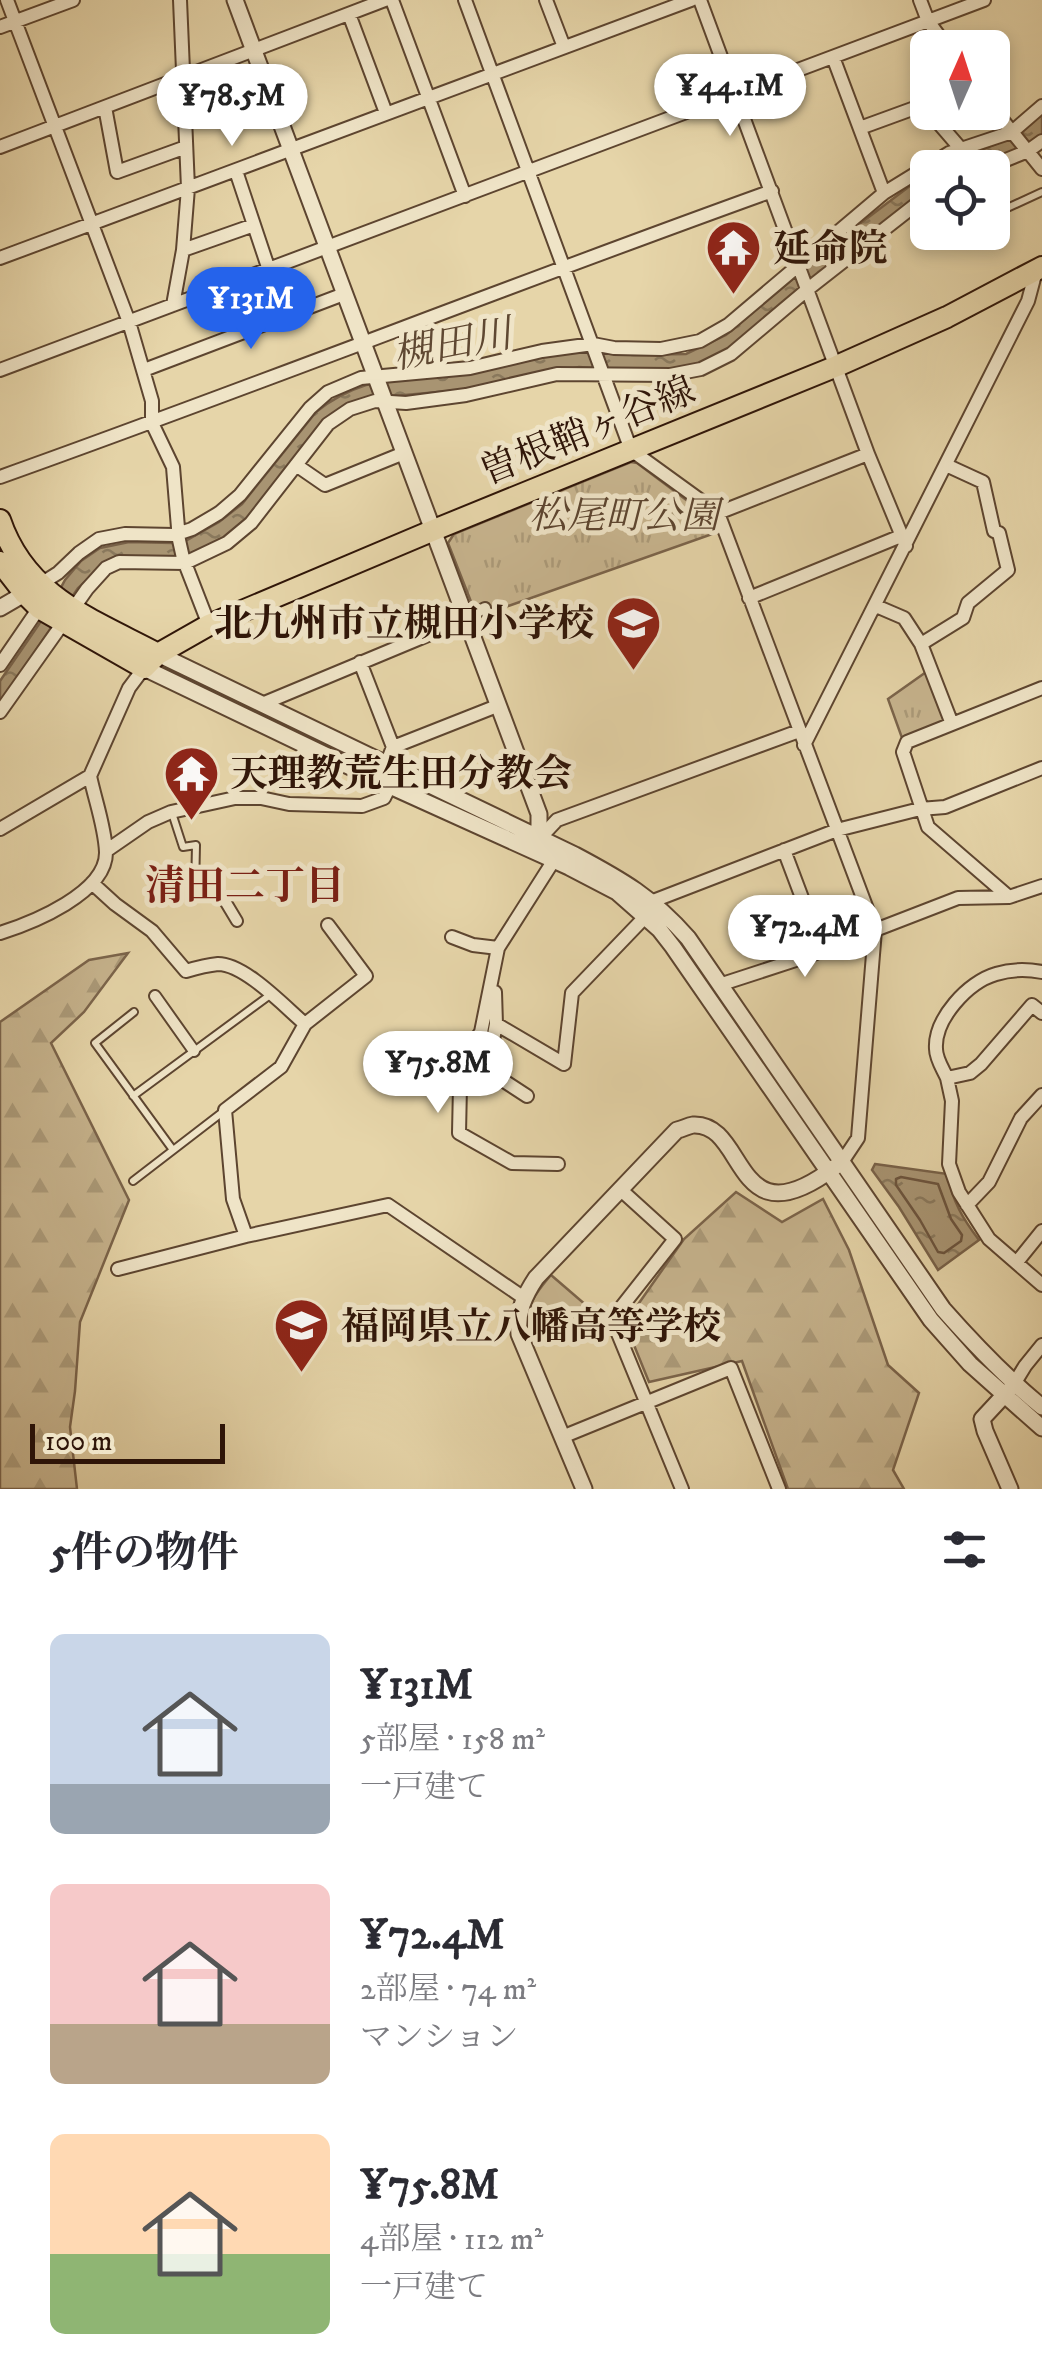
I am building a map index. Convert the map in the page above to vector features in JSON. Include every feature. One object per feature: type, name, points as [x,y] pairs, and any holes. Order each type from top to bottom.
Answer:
[{"type":"main road","name":"曽根鞘ヶ谷線","points":[[151,661],[209,625],[836,366],[1040,272]]},
{"type":"main road","points":[[0,520],[38,595]]},
{"type":"main road","points":[[0,562],[66,615],[151,661]]},
{"type":"street","points":[[8,0],[129,322],[152,400],[152,423],[173,466],[184,560],[209,625]]},
{"type":"street","points":[[0,28],[73,0]]},
{"type":"street","points":[[173,305],[188,188],[180,0]]},
{"type":"street","points":[[235,0],[434,530],[476,614],[498,706],[539,814],[538,846]]},
{"type":"street","points":[[0,147],[389,0],[465,196]]},
{"type":"street","points":[[465,0],[631,450],[718,513],[874,930],[858,1138],[842,1162],[796,1192],[776,1193],[761,1190],[715,1134],[694,1125],[677,1130],[536,1278],[524,1298],[519,1334],[584,1489]]},
{"type":"street","points":[[546,0],[564,47]]},
{"type":"street","points":[[0,258],[691,0]]},
{"type":"street","points":[[700,0],[904,541]]},
{"type":"street","points":[[920,0],[935,30]]},
{"type":"street","points":[[0,370],[984,0]]},
{"type":"street","points":[[349,14],[386,113]]},
{"type":"street","points":[[833,57],[884,193]]},
{"type":"street","points":[[0,712],[66,615],[106,568],[119,562],[184,560],[227,542],[251,523],[328,424],[350,408],[374,401],[380,389],[396,376],[470,368],[542,351],[594,346],[662,349],[700,341],[728,325],[884,193],[961,149],[1012,132],[1042,106]]},
{"type":"street","points":[[105,107],[117,172],[186,147]]},
{"type":"street","points":[[860,128],[910,110]]},
{"type":"street","points":[[944,130],[961,149]]},
{"type":"street","points":[[1010,130],[1042,169]]},
{"type":"street","points":[[1010,159],[1042,141]]},
{"type":"street","points":[[236,171],[269,270]]},
{"type":"street","points":[[0,478],[772,191]]},
{"type":"street","points":[[0,665],[38,595],[78,553],[99,539],[125,534],[179,536],[218,513],[240,495],[310,408],[328,392],[360,378],[406,403],[558,374],[601,370],[670,376],[701,369],[732,354],[910,209]]},
{"type":"street","points":[[182,250],[254,225]]},
{"type":"street","points":[[804,745],[1040,272]]},
{"type":"street","points":[[144,370],[344,294]]},
{"type":"street","points":[[296,464],[325,484],[404,453]]},
{"type":"street","points":[[718,513],[868,454]]},
{"type":"street","points":[[921,644],[963,618],[968,603],[1008,570],[983,482],[946,465]]},
{"type":"street","points":[[748,598],[904,541]]},
{"type":"street","points":[[0,608],[38,595]]},
{"type":"street","points":[[876,606],[904,618],[921,644],[952,724]]},
{"type":"street","points":[[262,704],[476,614]]},
{"type":"street","points":[[151,661],[262,704],[538,846],[554,860],[617,892],[673,946],[931,1320],[970,1364],[1042,1407]]},
{"type":"street","points":[[0,828],[90,776],[130,688],[151,661]]},
{"type":"street","points":[[151,661],[390,786],[624,881],[653,901],[688,938],[943,1309],[1042,1428]]},
{"type":"street","points":[[360,662],[393,748],[386,766]]},
{"type":"street","points":[[1008,897],[928,827],[903,752],[907,742],[1042,688]]},
{"type":"street","points":[[393,748],[498,706]]},
{"type":"street","points":[[538,846],[557,820],[799,730]]},
{"type":"street","points":[[496,1024],[564,1064],[572,993],[653,901],[837,830],[920,809],[945,807],[1042,768]]},
{"type":"street","points":[[0,933],[39,920],[71,900],[104,867],[106,851],[90,776]]},
{"type":"street","points":[[106,851],[148,822],[171,812],[235,798],[362,806],[384,798],[390,786]]},
{"type":"street","points":[[784,850],[822,951]]},
{"type":"street","points":[[408,1087],[452,1074],[481,1032],[498,948],[554,860]]},
{"type":"street","points":[[92,883],[152,930],[186,971],[220,964],[233,967],[305,1024]]},
{"type":"street","points":[[719,985],[822,951],[958,898],[1008,897],[1042,886]]},
{"type":"street","points":[[222,896],[238,921]]},
{"type":"street","points":[[246,1236],[234,1199],[225,1110],[281,1067],[305,1024],[366,976],[328,925]]},
{"type":"street","points":[[452,936],[473,945],[498,948]]},
{"type":"street","points":[[1042,972],[1024,969],[991,975],[962,995],[950,1009],[936,1039],[936,1054],[952,1100],[950,1164],[959,1192],[989,1239],[1042,1285]]},
{"type":"street","points":[[494,970],[496,1024],[487,1070],[527,1096]]},
{"type":"street","points":[[155,996],[194,1051]]},
{"type":"street","points":[[947,1078],[970,1073],[981,1064],[1032,1005],[1042,1013]]},
{"type":"street","points":[[491,1051],[460,1086],[459,1133],[512,1163],[558,1164]]},
{"type":"street","points":[[968,1204],[990,1182],[1021,1118],[1042,1095]]},
{"type":"street","points":[[622,1190],[675,1239],[612,1319],[682,1489]]},
{"type":"street","points":[[118,1268],[388,1205],[524,1298]]},
{"type":"street","points":[[1017,1262],[1042,1231]]},
{"type":"street","points":[[1010,1489],[982,1420],[1042,1345]]},
{"type":"street","points":[[562,1436],[731,1368],[779,1489]]},
{"type":"lane","points":[[1010,207],[1042,192]]},
{"type":"lane","points":[[171,812],[184,847],[196,845],[195,890]]},
{"type":"lane","points":[[133,1096],[271,995]]},
{"type":"lane","points":[[134,1012],[95,1044],[173,1150]]},
{"type":"lane","points":[[133,1181],[225,1110]]},
{"type":"green space","name":"松尾町公園","points":[[631,462],[713,520],[718,532],[477,617],[448,543],[454,534]]},
{"type":"green space","points":[[929,670],[947,721],[902,738],[888,699]]},
{"type":"green space","points":[[128,953],[84,1012],[51,1043],[129,1200],[80,1322],[70,1427],[77,1489],[0,1489],[0,1022],[89,960]]},
{"type":"green space","points":[[736,1192],[782,1222],[823,1199],[849,1250],[888,1365],[919,1393],[893,1470],[904,1489],[788,1489],[742,1361],[649,1382],[625,1323],[684,1239]]},
{"type":"green space","points":[[551,1275],[601,1318],[535,1339],[529,1320],[531,1304]]},
{"type":"water","points":[[1042,115],[1042,135],[1016,151],[981,150],[1006,140]]},
{"type":"water","points":[[910,186],[910,205],[736,344],[702,363],[680,369],[579,367],[471,389],[352,403],[236,531],[193,554],[100,568],[78,588],[0,703],[0,681],[81,561],[100,548],[129,542],[187,540],[219,522],[242,504],[316,412],[340,396],[366,385],[583,350],[633,355],[686,354],[726,335],[808,263]]},
{"type":"water","points":[[875,1164],[948,1174],[959,1209],[979,1240],[938,1270],[872,1170]]},
{"type":"place","name":"延命院","points":[[734,297]]},
{"type":"place","name":"北九州市立槻田小学校","points":[[633,672]]},
{"type":"place","name":"天理教荒生田分教会","points":[[191,822]]},
{"type":"place","name":"福岡県立八幡高等学校","points":[[302,1375]]},
{"type":"district","name":"清田二丁目","points":[[245,885]]},
{"type":"water label","name":"槻田川","points":[[452,343]]}]
